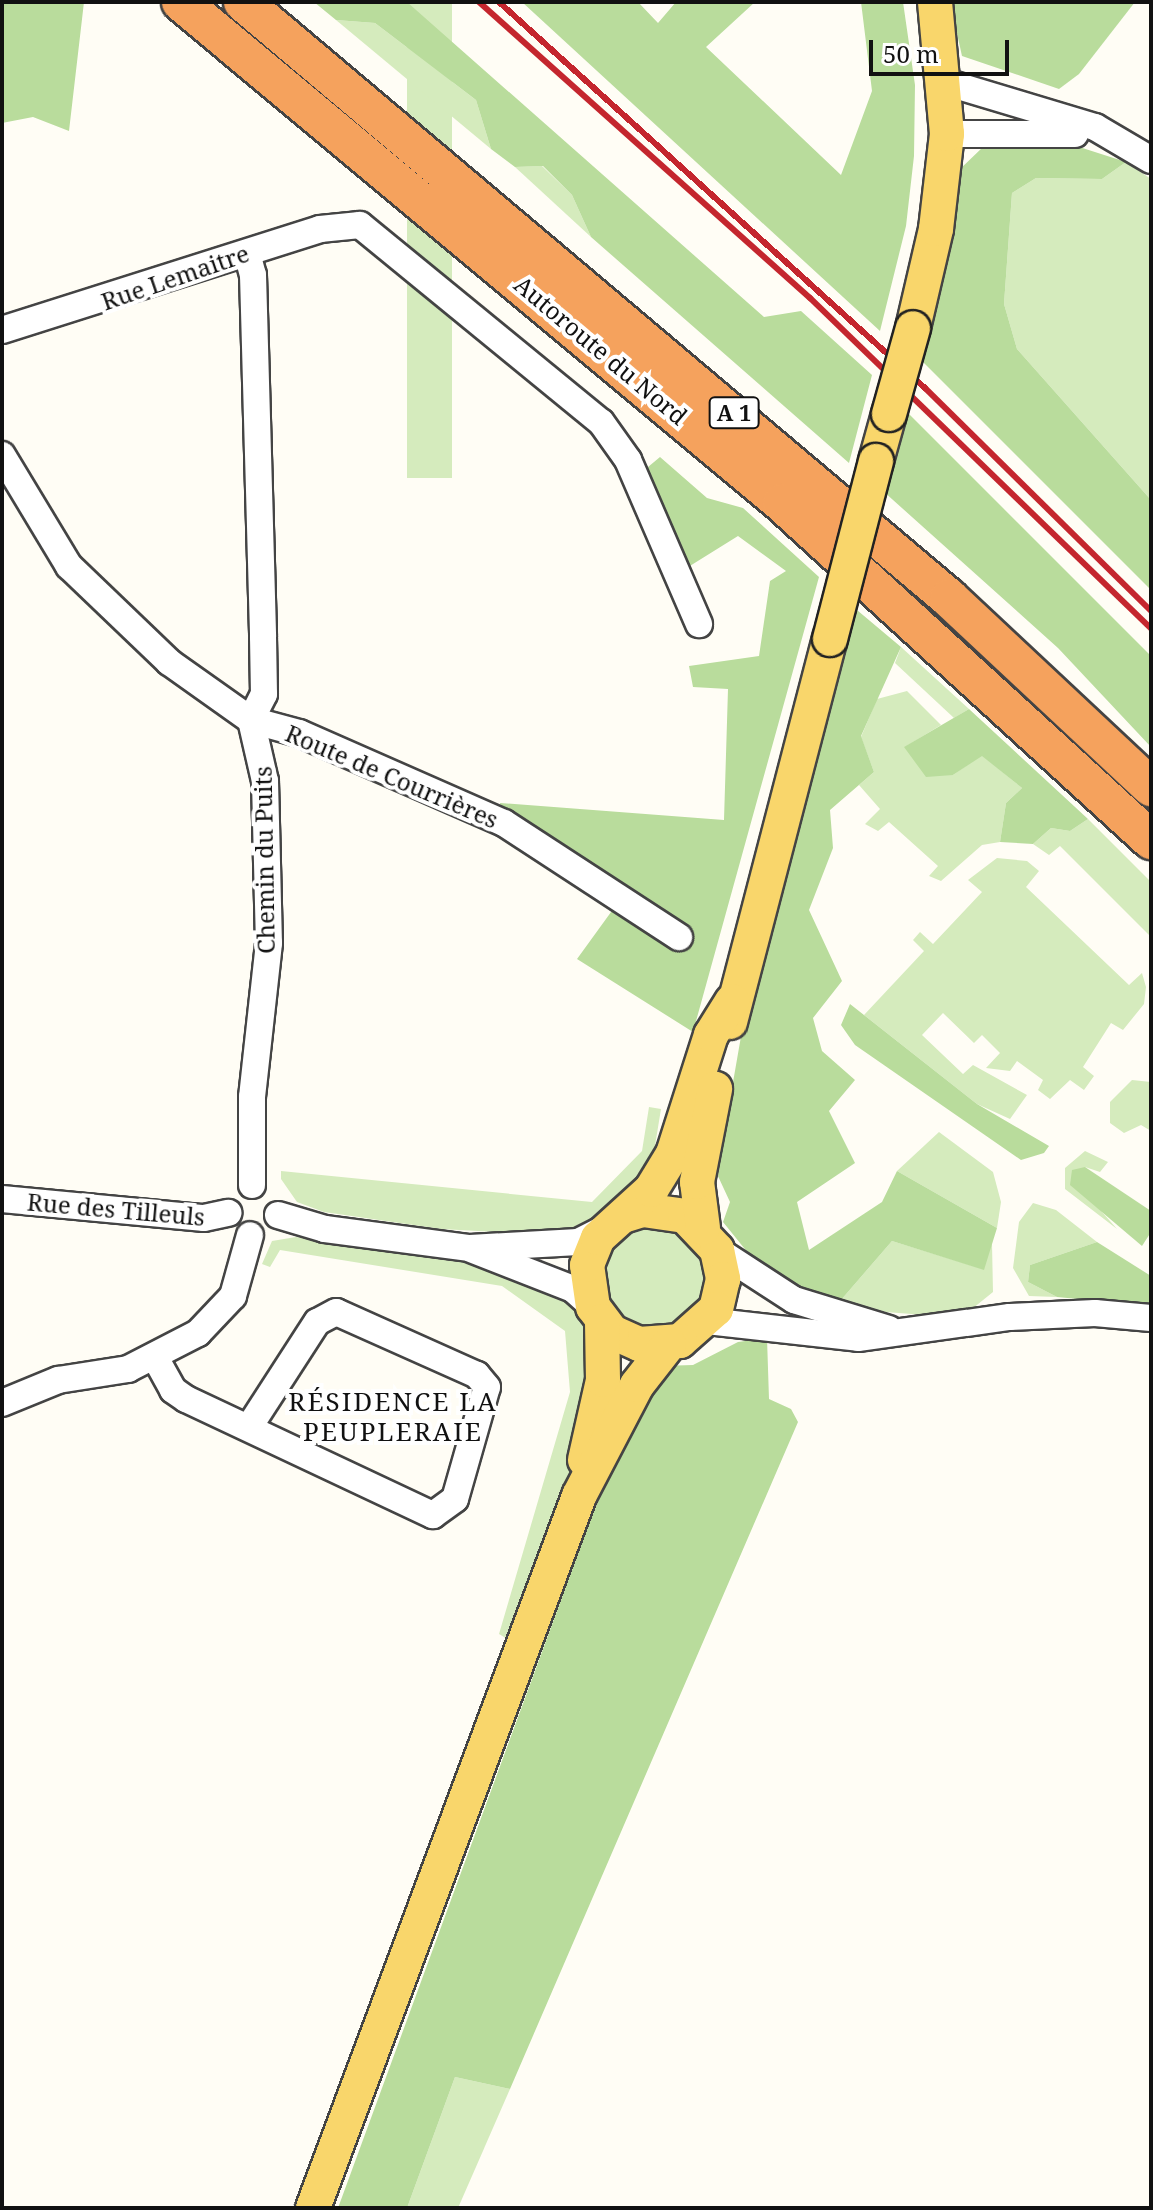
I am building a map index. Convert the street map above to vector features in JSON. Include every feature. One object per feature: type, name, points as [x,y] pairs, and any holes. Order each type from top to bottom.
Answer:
[{"type":"highway","points":[[155,2],[568,324]]},
{"type":"highway","name":"Autoroute du Nord","points":[[181,2],[568,324],[909,614],[1151,840]]},
{"type":"highway","name":"Autoroute du Nord","points":[[243,2],[949,598],[1151,787]]},
{"type":"highway","points":[[258,2],[334,79]]},
{"type":"main road","points":[[313,2208],[579,1496],[637,1385],[669,1344],[707,1321],[721,1294],[697,1182],[732,1001],[913,328],[936,229],[947,134],[945,82],[935,2]]},
{"type":"main road","points":[[579,1496],[603,1380],[597,1314],[587,1265],[615,1222],[651,1190],[673,1154],[711,1035],[732,1001]]},
{"type":"main road","points":[[615,1222],[665,1210],[710,1239]]},
{"type":"main road","points":[[597,1314],[625,1340],[669,1344]]},
{"type":"street","points":[[945,82],[1108,135],[1151,160]]},
{"type":"street","points":[[947,134],[1108,135]]},
{"type":"street","name":"Rue Lemaitre","points":[[2,330],[247,253],[348,224],[360,225],[601,422],[628,460],[699,624]]},
{"type":"street","points":[[247,253],[253,275],[264,694],[251,720]]},
{"type":"street","name":"Route de Courrières","points":[[2,455],[40,526],[101,603],[251,720],[299,733],[504,823],[679,937]]},
{"type":"street","name":"Chemin du Puits","points":[[251,720],[265,781],[269,943],[252,1097],[252,1185]]},
{"type":"street","points":[[252,1185],[269,1189],[278,1215],[267,1229],[250,1235],[236,1228],[228,1213],[237,1193],[252,1185]]},
{"type":"street","name":"Rue des Tilleuls","points":[[2,1199],[204,1218],[228,1213]]},
{"type":"street","points":[[278,1215],[325,1229],[470,1248],[578,1242],[615,1222]]},
{"type":"street","points":[[2,1403],[58,1380],[156,1359],[198,1333],[233,1296],[250,1235]]},
{"type":"street","points":[[710,1239],[794,1300],[897,1331]]},
{"type":"street","points":[[470,1248],[573,1289],[597,1314]]},
{"type":"street","points":[[156,1359],[173,1390],[249,1427],[433,1515],[455,1499],[487,1387],[477,1375],[336,1312],[317,1322],[249,1427]]},
{"type":"street","points":[[707,1321],[751,1322],[826,1337],[1095,1313],[1151,1318]]},
{"type":"green space","points":[[2,2],[84,2],[69,131],[33,117],[2,123]]},
{"type":"green space","points":[[314,2],[407,2],[764,317],[801,311],[872,375],[849,463],[591,237],[572,195],[543,166],[515,167],[491,149],[476,100],[375,23],[336,20]]},
{"type":"green space","points":[[407,2],[452,2],[452,478],[407,478]]},
{"type":"green space","points":[[522,2],[638,2],[658,23],[676,2],[755,2],[706,47],[841,175],[872,91],[861,2],[903,2],[915,85],[914,156],[906,226],[880,331]]},
{"type":"green space","points":[[950,2],[1135,2],[1079,74],[1059,89],[962,56]]},
{"type":"green space","points":[[336,20],[375,23],[476,100],[491,149]]},
{"type":"green space","points":[[1007,143],[1070,144],[1126,162],[1102,179],[1036,178],[1012,193],[1004,304],[1017,349],[1151,500],[1151,590],[922,361],[957,172],[983,147]]},
{"type":"green space","points":[[1126,162],[1151,179],[1151,500],[1017,349],[1004,304],[1012,193],[1036,178],[1102,179]]},
{"type":"green space","points":[[542,166],[572,195],[591,237],[515,167]]},
{"type":"green space","points":[[906,411],[1151,656],[1151,747],[1058,648],[883,491]]},
{"type":"green space","points":[[660,457],[707,498],[743,508],[819,577],[693,1032],[577,959],[627,890],[502,814],[500,803],[724,820],[728,689],[693,687],[689,666],[759,656],[770,581],[786,571],[738,536],[685,569],[642,472]]},
{"type":"green space","points":[[851,605],[901,647],[861,736],[874,772],[830,810],[833,848],[809,910],[842,981],[813,1018],[822,1051],[855,1080],[829,1111],[855,1163],[797,1202],[809,1250],[882,1202],[897,1171],[997,1228],[984,1270],[892,1241],[841,1300],[796,1287],[757,1264],[723,1222],[730,1202],[717,1174],[747,1002]]},
{"type":"green space","points":[[901,647],[969,709],[954,718],[895,663]]},
{"type":"green space","points":[[907,691],[941,725],[905,747],[953,775],[982,755],[1022,788],[1006,803],[1000,842],[982,845],[941,881],[929,876],[938,866],[889,822],[878,831],[865,824],[880,809],[859,785],[874,772],[861,737],[877,699]]},
{"type":"green space","points":[[969,709],[1088,819],[1070,831],[1051,828],[1033,844],[1000,842],[1006,803],[1022,788],[982,756],[953,775],[926,777],[904,747]]},
{"type":"green space","points":[[1088,819],[1151,882],[1151,937],[1060,846],[1049,855],[1033,844],[1051,828],[1070,831]]},
{"type":"green space","points":[[997,858],[1027,861],[1039,871],[1026,887],[1129,985],[1142,973],[1146,987],[1144,1004],[1123,1030],[1111,1023],[1083,1067],[1094,1076],[1084,1090],[1070,1080],[1050,1099],[1038,1090],[1043,1080],[1017,1061],[1010,1071],[986,1068],[1000,1053],[982,1035],[974,1043],[943,1013],[922,1035],[963,1074],[973,1065],[1027,1095],[1010,1119],[977,1104],[864,1015],[924,951],[913,940],[920,932],[933,944],[982,892],[968,880]]},
{"type":"green space","points":[[850,1004],[977,1104],[1049,1146],[1044,1153],[1021,1160],[855,1045],[841,1025]]},
{"type":"green space","points":[[1132,1080],[1151,1082],[1151,1131],[1141,1125],[1124,1133],[1110,1123],[1110,1102]]},
{"type":"green space","points":[[649,1107],[661,1109],[652,1164],[629,1194],[570,1236],[441,1229],[324,1212],[297,1202],[281,1179],[281,1171],[592,1202],[642,1151]]},
{"type":"green space","points":[[939,1132],[993,1172],[1001,1202],[997,1228],[897,1171]]},
{"type":"green space","points":[[1085,1151],[1108,1162],[1100,1172],[1085,1167],[1102,1212],[1117,1229],[1065,1189],[1065,1168]]},
{"type":"green space","points":[[1085,1167],[1151,1211],[1151,1232],[1142,1246],[1070,1185],[1072,1170]]},
{"type":"green space","points":[[1033,1203],[1056,1210],[1097,1242],[1030,1265],[1028,1282],[1057,1297],[1029,1296],[1013,1268],[1019,1222]]},
{"type":"green space","points":[[655,1225],[675,1229],[693,1240],[704,1258],[708,1278],[704,1298],[693,1316],[675,1327],[655,1331],[635,1327],[617,1316],[606,1298],[602,1278],[606,1258],[617,1240],[635,1229]]},
{"type":"green space","points":[[296,1237],[467,1260],[567,1293],[588,1323],[594,1388],[561,1511],[509,1640],[499,1634],[570,1392],[565,1331],[502,1286],[280,1250],[270,1267],[262,1264],[272,1241]]},
{"type":"green space","points":[[892,1241],[983,1269],[992,1243],[993,1292],[967,1313],[937,1316],[886,1312],[841,1300]]},
{"type":"green space","points":[[1097,1242],[1151,1276],[1151,1306],[1057,1297],[1028,1282],[1030,1265]]},
{"type":"green space","points":[[767,1338],[769,1399],[791,1409],[798,1422],[510,2089],[455,2077],[407,2208],[338,2208],[590,1521],[644,1391],[660,1366],[693,1365],[738,1342]]},
{"type":"green space","points":[[455,2077],[510,2089],[458,2208],[407,2208]]},
{"type":"railway","points":[[479,2],[810,298],[1151,629]]},
{"type":"railway","points":[[499,2],[925,388],[1151,611]]},
{"type":"district","name":"RÉSIDENCE LA PEUPLERAIE","points":[[393,1417]]}]
